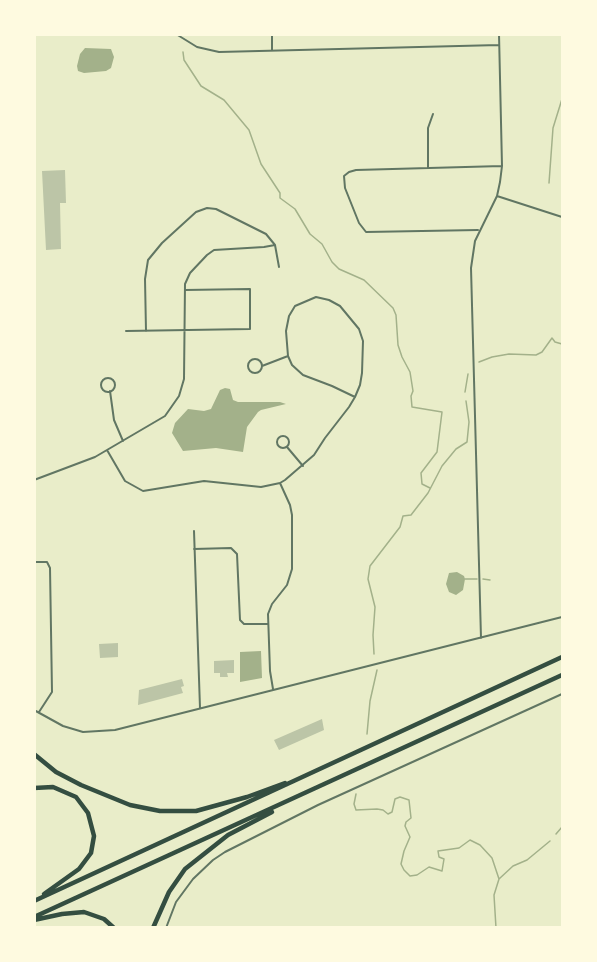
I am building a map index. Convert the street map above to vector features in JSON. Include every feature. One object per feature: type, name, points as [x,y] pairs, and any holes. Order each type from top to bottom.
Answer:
[{"type":"highway","points":[[35,901],[562,657]]},
{"type":"highway","points":[[153,927],[169,892],[185,869],[228,835],[362,765],[562,675]]},
{"type":"highway","points":[[34,754],[56,772],[81,785],[130,805],[160,811],[196,811],[219,806],[321,769]]},
{"type":"highway","points":[[34,788],[53,787],[76,797],[88,813],[94,836],[91,853],[79,869],[35,901]]},
{"type":"highway","points":[[34,919],[309,792]]},
{"type":"highway","points":[[34,919],[84,912],[104,919],[114,927]]},
{"type":"street","points":[[176,34],[190,44],[213,51],[499,45]]},
{"type":"street","points":[[272,34],[273,51]]},
{"type":"street","points":[[481,638],[471,268],[479,230],[497,196],[502,166],[499,34]]},
{"type":"street","points":[[428,168],[428,128],[433,114]]},
{"type":"street","points":[[479,230],[366,232],[358,223],[345,188],[346,174],[356,170],[502,166]]},
{"type":"street","points":[[497,196],[562,217]]},
{"type":"street","points":[[146,331],[147,264],[157,249],[188,217],[205,209],[220,210],[266,234],[275,245],[279,267]]},
{"type":"street","points":[[34,480],[87,460],[165,416],[176,401],[186,371],[185,284],[190,273],[211,251],[275,245]]},
{"type":"street","points":[[126,332],[250,329],[250,289],[185,290]]},
{"type":"street","points":[[107,450],[125,481],[143,490],[204,481],[256,487],[280,483],[314,455],[355,397],[362,373],[361,334],[350,317],[333,302],[316,297],[295,306],[287,323],[288,356],[292,365],[303,375],[355,397]]},
{"type":"street","points":[[262,366],[259,360],[255,359],[250,361],[248,367],[255,373],[261,370],[262,366],[288,356]]},
{"type":"street","points":[[107,378],[112,378],[115,384],[110,391],[102,387],[103,380],[107,378]]},
{"type":"street","points":[[110,391],[114,420],[123,441]]},
{"type":"street","points":[[286,447],[289,442],[288,438],[279,437],[277,445],[282,448],[286,447],[303,466]]},
{"type":"street","points":[[273,689],[268,624],[272,604],[287,585],[291,573],[292,515],[280,483]]},
{"type":"street","points":[[194,531],[200,708]]},
{"type":"street","points":[[194,549],[231,548],[233,550],[237,555],[240,620],[244,624],[268,624]]},
{"type":"street","points":[[34,562],[47,562],[50,568],[52,692],[39,713]]},
{"type":"street","points":[[34,710],[63,726],[83,732],[115,730],[562,617]]},
{"type":"street","points":[[166,927],[177,902],[193,879],[225,852],[318,805],[562,694]]},
{"type":"shaded area","points":[[85,48],[111,49],[114,57],[111,68],[106,71],[84,73],[78,71],[80,54]]},
{"type":"shaded area","points":[[230,389],[233,400],[238,402],[286,404],[258,412],[247,427],[243,452],[216,448],[183,451],[172,433],[175,423],[188,409],[204,411],[211,409],[220,390]]},
{"type":"shaded area","points":[[457,572],[465,579],[463,590],[456,595],[449,592],[446,584],[449,573]]},
{"type":"shaded area","points":[[261,651],[262,678],[240,682],[240,652]]},
{"type":"building","points":[[65,170],[66,203],[60,203],[61,249],[46,250],[42,171]]},
{"type":"building","points":[[118,643],[118,657],[100,658],[99,644]]},
{"type":"building","points":[[234,660],[234,673],[227,673],[228,677],[220,677],[220,673],[214,673],[214,661]]},
{"type":"building","points":[[182,679],[183,693],[138,705],[139,690]]},
{"type":"building","points":[[322,719],[324,730],[279,750],[274,740]]},
{"type":"waterway","points":[[183,52],[184,60],[201,86],[224,100],[249,130],[261,164],[280,193],[280,198],[295,209],[310,234],[322,244],[332,262],[339,269],[364,280],[393,308],[396,315],[398,345],[410,372],[413,391],[412,407],[442,412],[437,452],[421,473],[422,484],[430,488]]},
{"type":"waterway","points":[[549,183],[553,128],[562,99]]},
{"type":"waterway","points":[[479,362],[509,354],[536,355],[542,352],[552,338],[555,342],[562,344]]},
{"type":"waterway","points":[[465,392],[468,374]]},
{"type":"waterway","points":[[374,654],[375,607],[368,579],[370,566],[400,527],[403,516],[411,515],[428,493],[442,466],[456,449],[467,442],[469,422],[466,401]]},
{"type":"waterway","points":[[465,579],[477,579]]},
{"type":"waterway","points":[[483,579],[490,580]]},
{"type":"waterway","points":[[367,734],[370,701],[377,670]]},
{"type":"waterway","points":[[356,794],[354,804],[356,810],[377,809],[388,814],[392,812],[395,799],[400,797],[409,800],[411,818],[405,826],[410,837],[401,864],[410,876],[417,875],[429,867],[442,871],[444,859],[439,857],[438,851],[459,848],[470,840],[480,845],[492,858],[499,879]]},
{"type":"waterway","points":[[556,834],[562,827]]},
{"type":"waterway","points":[[496,928],[494,895],[499,879],[513,866],[527,860],[550,841]]}]
